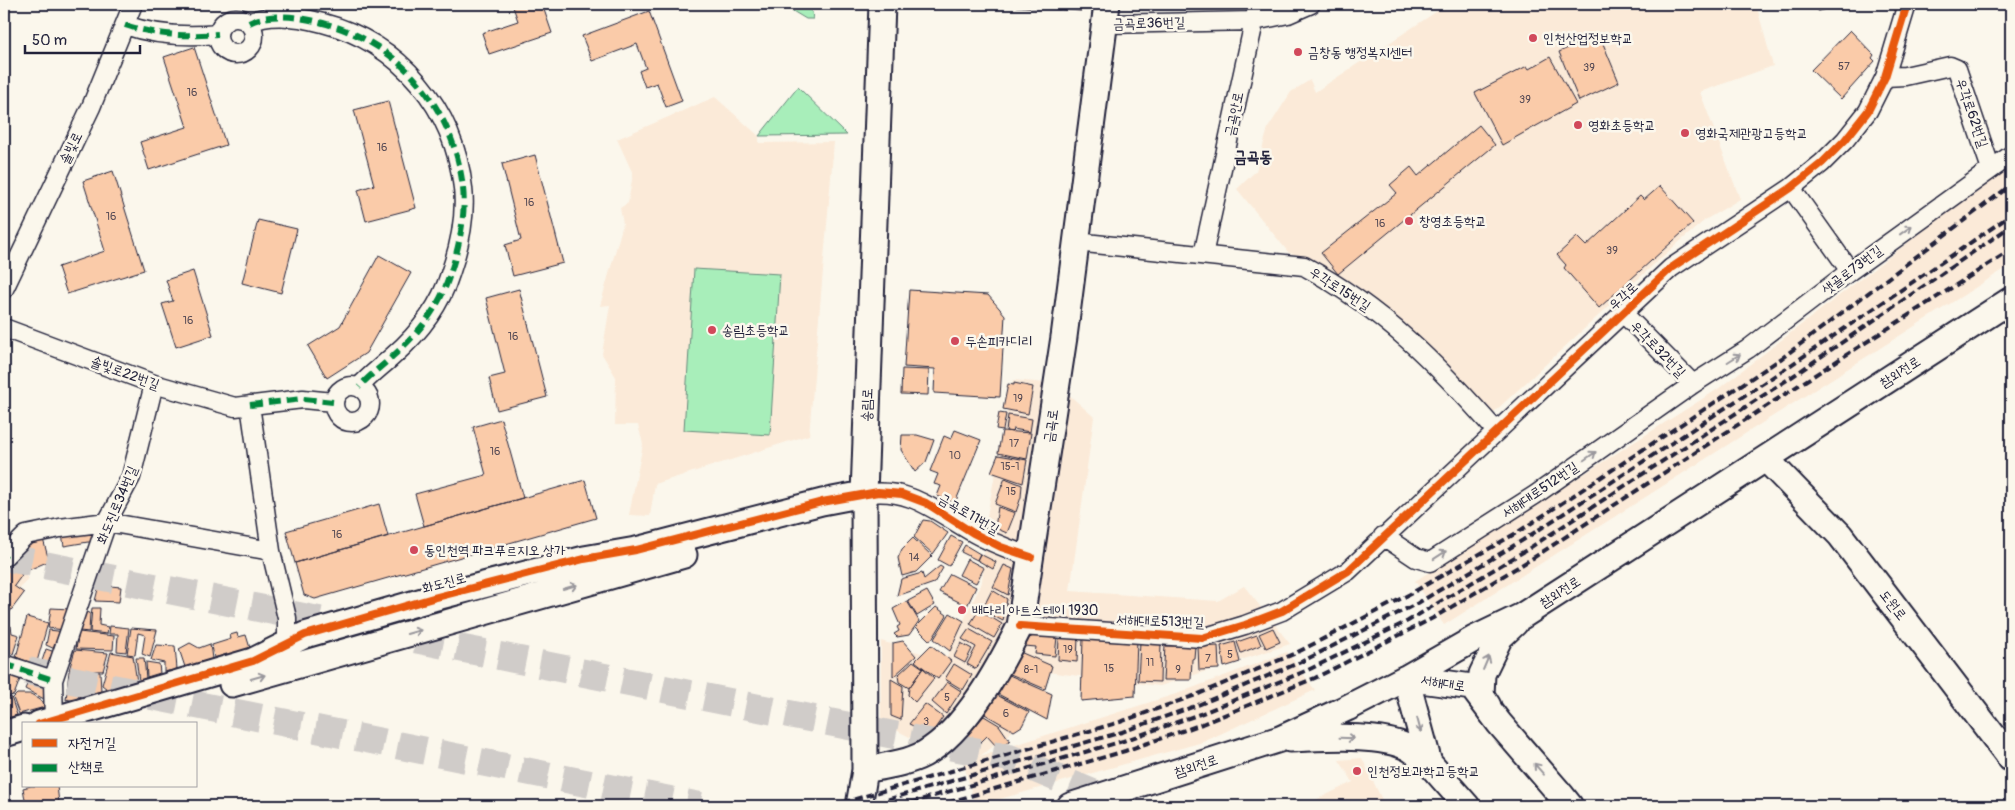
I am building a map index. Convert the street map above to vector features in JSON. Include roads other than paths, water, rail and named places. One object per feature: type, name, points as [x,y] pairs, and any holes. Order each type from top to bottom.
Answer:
[{"type":"street","name":"솔빛로","points":[[4,289],[91,107],[133,4]]},
{"type":"street","name":"송림로","points":[[859,806],[865,770],[864,494],[882,4]]},
{"type":"street","name":"금곡안로","points":[[1203,254],[1258,4]]},
{"type":"street","name":"금곡로36번길","points":[[1105,14],[1254,21],[1288,14],[1311,4]]},
{"type":"street","name":"우각로","points":[[1320,589],[1348,571],[1671,268],[1791,188],[1822,163],[1845,140],[1868,111],[1885,77],[1907,4]]},
{"type":"street","name":"금곡로","points":[[865,770],[910,760],[937,746],[973,705],[1007,652],[1020,626],[1076,242],[1105,14]]},
{"type":"street","points":[[248,22],[258,18],[284,17],[309,19],[346,29],[376,45],[403,66],[423,88],[440,114],[459,164],[464,189],[462,217],[458,245],[450,275],[434,311],[411,339],[374,371],[360,387]]},
{"type":"street","points":[[238,18],[248,22],[252,27],[254,38],[252,44],[243,53],[237,55],[225,51],[218,41],[218,34],[219,29],[227,20],[238,18]]},
{"type":"street","points":[[125,25],[139,30],[180,35],[218,34]]},
{"type":"street","name":"우각로62번길","points":[[1885,77],[1905,76],[1950,66],[1957,69],[1991,170]]},
{"type":"street","name":"샛골로73번길","points":[[1692,384],[1748,349],[1850,271],[2011,155]]},
{"type":"street","points":[[1791,188],[1850,271]]},
{"type":"street","name":"우각로15번길","points":[[1076,242],[1304,266],[1337,284],[1376,312],[1429,357],[1496,431]]},
{"type":"street","name":"참외전로","points":[[1070,806],[1280,739],[1406,678],[1474,639],[1522,616],[2011,300]]},
{"type":"street","name":"우각로32번길","points":[[1623,313],[1692,384]]},
{"type":"street","name":"솔빛로22번길","points":[[4,328],[154,384],[235,407],[303,399],[333,402]]},
{"type":"street","name":"화도진로34번길","points":[[49,722],[53,680],[107,522],[131,477],[154,384]]},
{"type":"street","name":"서해대로512번길","points":[[1384,536],[1416,558],[1430,562],[1535,495],[1692,384]]},
{"type":"street","points":[[348,386],[360,387],[368,395],[370,406],[368,412],[359,421],[353,422],[336,414],[333,402],[338,392],[343,388],[348,386]]},
{"type":"street","points":[[250,405],[271,551],[287,618],[287,644]]},
{"type":"street","name":"도원로","points":[[1766,459],[1840,535],[2011,759]]},
{"type":"street","name":"금곡로11번길","points":[[864,494],[878,492],[902,494],[926,503],[987,540],[1031,557]]},
{"type":"street","points":[[100,722],[822,516],[864,494]]},
{"type":"street","name":"화도진로","points":[[49,722],[253,661],[304,635],[405,606],[584,559],[636,550],[822,502],[864,494]]},
{"type":"street","points":[[5,556],[26,535],[60,528],[107,522],[271,551]]},
{"type":"street","name":"서해대로513번길","points":[[1020,626],[1202,638],[1246,625],[1282,611],[1320,589]]},
{"type":"street","points":[[1499,723],[1481,695],[1482,674],[1500,638],[1522,616]]},
{"type":"street","points":[[4,664],[53,680]]},
{"type":"street","name":"서해대로","points":[[1467,806],[1429,763],[1406,678],[1472,687],[1499,723],[1570,806]]},
{"type":"street","points":[[4,734],[22,729]]},
{"type":"street","points":[[1280,739],[1344,737],[1374,739],[1406,747],[1429,763]]},
{"type":"street","points":[[4,749],[22,744]]},
{"type":"tunnel","points":[[4,557],[1009,758],[1124,806]]},
{"type":"tunnel","points":[[27,671],[700,806]]},
{"type":"railway","points":[[831,806],[1120,722],[1196,695],[1294,654],[1410,594],[1518,532],[1782,358],[2011,185]]},
{"type":"railway","points":[[865,806],[1122,732],[1198,705],[1301,662],[1418,603],[1523,540],[1788,367],[2011,215]]},
{"type":"railway","points":[[899,806],[1123,741],[1200,714],[1308,670],[1408,621],[1528,549],[1793,376],[2011,226]]},
{"type":"railway","points":[[936,806],[1125,751],[1202,724],[1315,678],[1433,618],[1533,558],[2011,250]]},
{"type":"place","name":"인천산업정보학교","points":[[1533,38]]},
{"type":"place","name":"금창동 행정복지센터","points":[[1298,52]]},
{"type":"place","name":"영화초등학교","points":[[1578,125]]},
{"type":"place","name":"영화국제관광고등학교","points":[[1685,133]]},
{"type":"place","name":"창영초등학교","points":[[1409,221]]},
{"type":"place","name":"송림초등학교","points":[[712,330]]},
{"type":"place","name":"두손피카디리","points":[[955,341]]},
{"type":"place","name":"동인천역 파크푸르지오 상가","points":[[414,550]]},
{"type":"place","name":"배다리 아트스테이 1930","points":[[962,610]]},
{"type":"place","name":"인천정보과학고등학교","points":[[1357,771]]},
{"type":"district","name":"금곡동","points":[[1253,157]]}]
